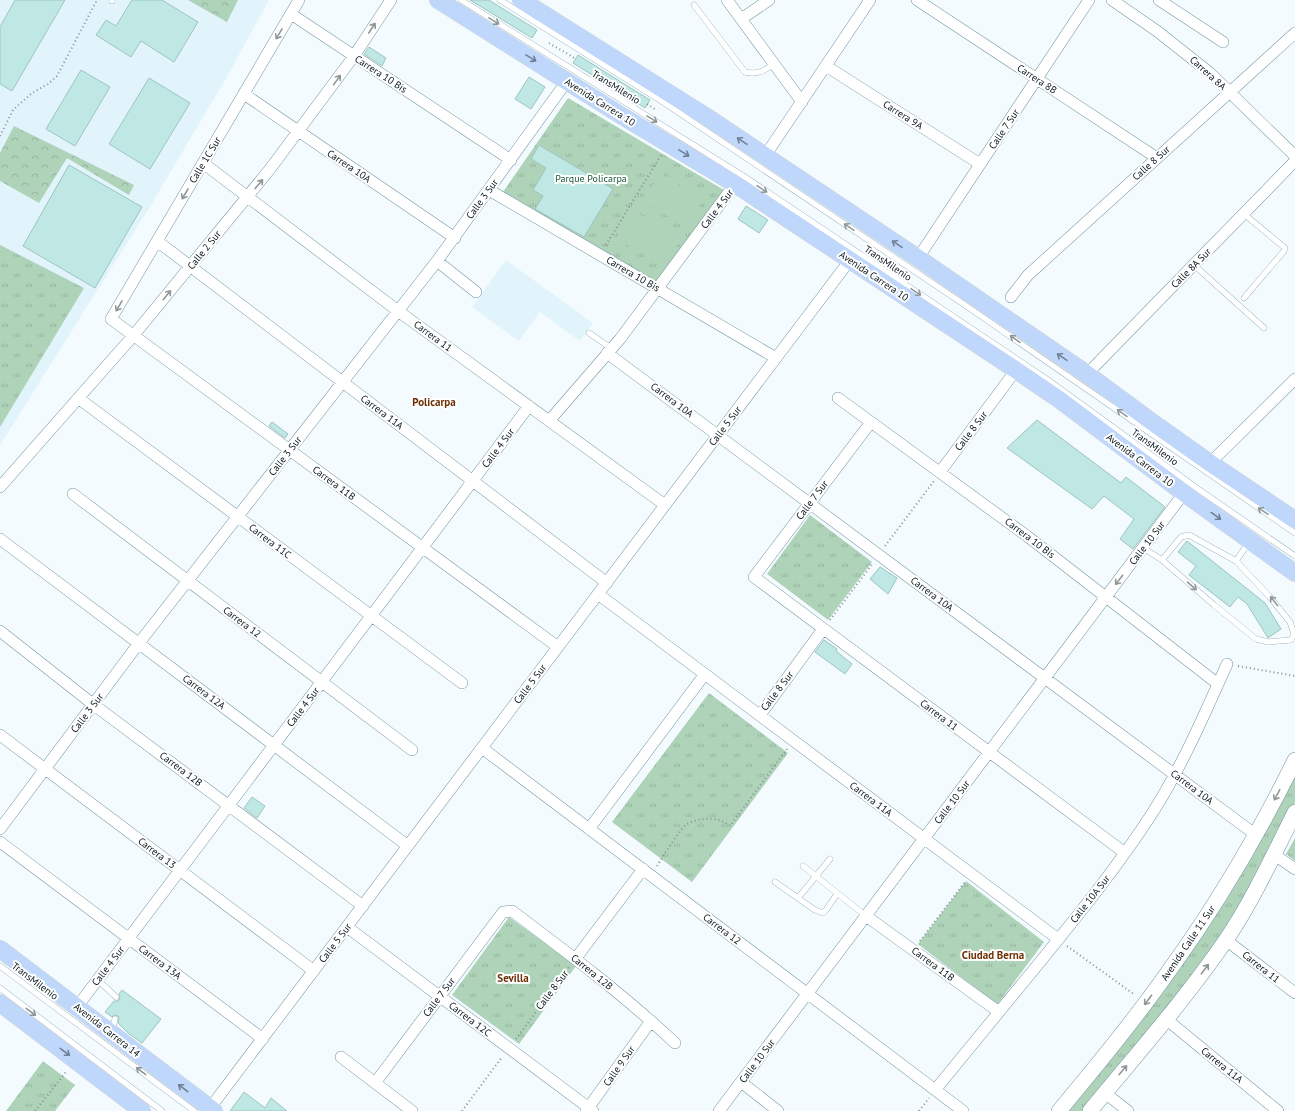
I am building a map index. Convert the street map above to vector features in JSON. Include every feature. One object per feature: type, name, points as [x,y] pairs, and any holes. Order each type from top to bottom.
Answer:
[{"type":"main road","name":"Avenida Carrera 10","points":[[438,0],[567,82],[736,184],[1016,370],[1097,427],[1184,493],[1250,540],[1288,559],[1295,573]]},
{"type":"main road","points":[[521,0],[657,85],[918,258],[1087,374],[1210,463],[1293,517]]},
{"type":"main road","points":[[1288,559],[1295,584]]},
{"type":"main road","name":"Avenida Calle 11 Sur","points":[[1059,1111],[1146,1003],[1172,967],[1230,879],[1256,835],[1295,760]]},
{"type":"main road","points":[[1090,1111],[1166,1019],[1226,940],[1250,902],[1275,855],[1295,812]]},
{"type":"main road","name":"Avenida Carrera 14","points":[[0,949],[77,1007],[113,1027],[206,1110]]},
{"type":"main road","points":[[0,1003],[142,1111]]},
{"type":"street","name":"Calle 1C Sur","points":[[111,319],[299,0]]},
{"type":"street","name":"Calle 2 Sur","points":[[0,487],[133,336],[270,170],[354,56],[390,0]]},
{"type":"street","points":[[727,0],[802,102]]},
{"type":"street","points":[[741,19],[769,0]]},
{"type":"street","points":[[765,156],[870,0]]},
{"type":"street","name":"Carrera 8B","points":[[917,0],[1157,158]]},
{"type":"street","name":"Calle 7 Sur","points":[[918,258],[1089,0]]},
{"type":"street","name":"Carrera 8A","points":[[1112,0],[1157,31],[1192,58],[1230,92],[1295,156]]},
{"type":"street","points":[[1159,0],[1223,42]]},
{"type":"street","name":"Carrera 10 Bis","points":[[291,14],[511,160]]},
{"type":"street","name":"Calle 8 Sur","points":[[1011,297],[1028,275],[1295,33]]},
{"type":"street","name":"Carrera 9A","points":[[826,66],[980,164]]},
{"type":"street","name":"Calle 3 Sur","points":[[0,829],[139,643],[455,238],[567,82]]},
{"type":"street","name":"Carrera 10A","points":[[244,94],[455,238]]},
{"type":"street","name":"Calle 8A Sur","points":[[1087,374],[1295,161]]},
{"type":"street","name":"Carrera 11","points":[[203,163],[398,311],[665,506]]},
{"type":"street","name":"Calle 4 Sur","points":[[549,421],[609,351],[736,184]]},
{"type":"street","name":"Carrera 10 Bis","points":[[489,190],[776,358]]},
{"type":"street","name":"Carrera 11A","points":[[157,241],[607,583]]},
{"type":"street","name":"Calle 5 Sur","points":[[206,1110],[263,1039],[348,927],[850,260]]},
{"type":"street","points":[[437,261],[476,292]]},
{"type":"street","name":"Carrera 11B","points":[[111,319],[558,647]]},
{"type":"street","name":"Carrera 10A","points":[[609,351],[718,435],[1256,835]]},
{"type":"street","name":"Calle 8 Sur","points":[[940,472],[1016,370]]},
{"type":"street","points":[[1210,463],[1295,379]]},
{"type":"street","name":"Carrera 11C","points":[[78,398],[462,683]]},
{"type":"street","name":"Carrera 10 Bis","points":[[838,398],[1027,536],[1218,684]]},
{"type":"street","name":"Calle 4 Sur","points":[[77,1007],[529,406]]},
{"type":"street","name":"Calle 7 Sur","points":[[754,577],[871,422]]},
{"type":"street","name":"Calle 10 Sur","points":[[719,1111],[1184,493]]},
{"type":"street","name":"Carrera 12","points":[[73,494],[412,750]]},
{"type":"street","name":"Carrera 12A","points":[[0,539],[408,846]]},
{"type":"street","name":"Carrera 11","points":[[754,577],[1125,853]]},
{"type":"street","name":"Carrera 11A","points":[[598,594],[1058,940]]},
{"type":"street","name":"Calle 8 Sur","points":[[760,715],[824,629]]},
{"type":"street","name":"Carrera 12B","points":[[0,631],[94,705],[363,906]]},
{"type":"street","name":"Calle 10A Sur","points":[[936,1090],[1058,940],[1125,853],[1152,814],[1174,774],[1227,664]]},
{"type":"street","points":[[589,829],[705,674]]},
{"type":"street","name":"Carrera 13","points":[[0,735],[314,971]]},
{"type":"street","name":"Carrera 12","points":[[482,748],[963,1111]]},
{"type":"street","name":"Carrera 13A","points":[[0,842],[263,1039]]},
{"type":"street","points":[[1275,855],[1295,869]]},
{"type":"street","points":[[576,958],[646,872]]},
{"type":"street","name":"Carrera 12B","points":[[503,912],[512,911],[576,958],[651,1020],[675,1043]]},
{"type":"street","name":"Calle 7 Sur","points":[[375,1083],[503,912]]},
{"type":"street","name":"Carrera 11B","points":[[866,916],[1000,1012]]},
{"type":"street","name":"Carrera 12C","points":[[348,927],[589,1110]]},
{"type":"street","name":"Carrera 11","points":[[1226,940],[1295,993]]},
{"type":"street","name":"Carrera 11A","points":[[1166,1019],[1278,1111]]},
{"type":"street","name":"Calle 9 Sur","points":[[589,1110],[651,1020]]},
{"type":"street","points":[[341,1057],[412,1111]]},
{"type":"street","points":[[741,1082],[778,1111]]},
{"type":"street","points":[[1105,1093],[1128,1111]]},
{"type":"lane","name":"TransMilenio","points":[[461,0],[745,177],[1048,380],[1198,489],[1288,559]]},
{"type":"lane","name":"TransMilenio","points":[[500,0],[666,104],[965,305],[1295,533]]},
{"type":"lane","points":[[694,5],[745,72],[752,74],[762,72],[774,64]]},
{"type":"lane","points":[[1244,214],[1285,248],[1244,298]]},
{"type":"lane","points":[[1194,265],[1264,328]]},
{"type":"lane","points":[[589,333],[609,351]]},
{"type":"lane","points":[[1143,548],[1162,560],[1256,639],[1268,642],[1290,640],[1294,634],[1290,622],[1270,596],[1236,561],[1189,535],[1181,537],[1162,560]]},
{"type":"lane","points":[[1236,561],[1250,540]]},
{"type":"lane","points":[[798,898],[830,859]]},
{"type":"lane","points":[[803,866],[866,916]]},
{"type":"lane","points":[[775,882],[815,910],[823,912],[837,894]]},
{"type":"lane","name":"TransMilenio","points":[[0,966],[206,1110]]},
{"type":"lane","points":[[98,980],[116,997]]},
{"type":"lane","points":[[0,988],[162,1111]]},
{"type":"path","points":[[0,136],[13,110],[32,93],[48,84],[57,76],[97,0]]},
{"type":"path","points":[[546,42],[576,59]]},
{"type":"path","points":[[600,255],[663,153]]},
{"type":"path","points":[[1227,664],[1295,676]]},
{"type":"path","points":[[646,872],[685,826],[694,821],[713,819],[730,826],[793,740]]},
{"type":"path","points":[[913,950],[971,874]]},
{"type":"path","points":[[1058,940],[1146,1003]]},
{"type":"path","name":"Calle 8 Sur","points":[[462,1111],[576,958]]},
{"type":"path","points":[[35,1111],[76,1060]]},
{"type":"path","points":[[919,1111],[936,1090]]},
{"type":"shaded area","points":[[0,0],[269,0],[228,75],[151,205],[0,445]]},
{"type":"shaded area","points":[[506,260],[593,323],[580,341],[540,312],[519,341],[472,307]]},
{"type":"green space","points":[[188,0],[238,0],[227,22]]},
{"type":"green space","name":"Parque Policarpa","points":[[568,98],[724,190],[657,282],[503,192]]},
{"type":"green space","points":[[14,126],[134,185],[129,195],[67,158],[39,203],[0,181],[0,153]]},
{"type":"green space","points":[[660,173],[703,200],[686,228],[643,201]]},
{"type":"green space","points":[[632,210],[681,238],[665,266],[616,239]]},
{"type":"green space","points":[[0,245],[84,288],[0,427]]},
{"type":"green space","points":[[810,515],[872,562],[828,620],[767,574]]},
{"type":"green space","points":[[709,693],[788,753],[692,882],[612,822]]},
{"type":"green space","points":[[1295,777],[1295,802],[1272,847],[1218,943],[1083,1111],[1068,1111],[1121,1047],[1171,981],[1205,931]]},
{"type":"green space","points":[[1295,838],[1295,861],[1286,854]]},
{"type":"green space","points":[[966,881],[1044,942],[997,1005],[918,944]]},
{"type":"green space","points":[[509,917],[576,966],[519,1044],[452,995]]},
{"type":"green space","points":[[43,1061],[75,1085],[55,1111],[6,1111]]},
{"type":"building","points":[[15,0],[65,0],[12,91],[0,84],[0,27]]},
{"type":"building","points":[[132,0],[162,0],[198,22],[174,62],[141,41],[131,57],[96,35],[106,20],[116,26]]},
{"type":"building","points":[[470,0],[489,0],[537,30],[532,38]]},
{"type":"building","points":[[369,47],[386,58],[382,66],[364,54]]},
{"type":"building","points":[[578,55],[650,100],[645,108],[573,63]]},
{"type":"building","points":[[81,70],[110,87],[75,146],[46,129]]},
{"type":"building","points":[[529,77],[545,87],[531,109],[515,99]]},
{"type":"building","points":[[149,78],[190,103],[150,169],[109,144]]},
{"type":"building","points":[[539,145],[613,189],[584,237],[535,209],[543,196],[533,190],[546,168],[531,159]]},
{"type":"building","points":[[69,165],[142,207],[95,288],[23,246]]},
{"type":"building","points":[[746,206],[768,220],[759,233],[738,219]]},
{"type":"building","points":[[1037,420],[1121,483],[1126,477],[1165,507],[1133,549],[1120,539],[1134,519],[1104,496],[1092,509],[1007,448]]},
{"type":"building","points":[[272,422],[288,434],[285,438],[269,426]]},
{"type":"building","points":[[1187,541],[1265,603],[1281,629],[1268,638],[1247,604],[1238,597],[1230,607],[1189,575],[1196,566],[1178,552]]},
{"type":"building","points":[[880,567],[897,578],[888,594],[870,579]]},
{"type":"building","points":[[824,640],[837,649],[836,651],[852,664],[845,674],[815,652]]},
{"type":"building","points":[[252,797],[265,806],[257,818],[244,808]]},
{"type":"building","points":[[122,990],[161,1019],[142,1043],[128,1033],[118,1023],[118,1016],[114,1015],[112,1017],[105,1012],[114,1001],[119,1000],[119,994]]},
{"type":"building","points":[[244,1092],[265,1108],[271,1098],[287,1111],[230,1111]]},
{"type":"district","name":"Policarpa","points":[[434,402]]},
{"type":"district","name":"Ciudad Berna","points":[[993,955]]},
{"type":"district","name":"Sevilla","points":[[513,978]]}]
